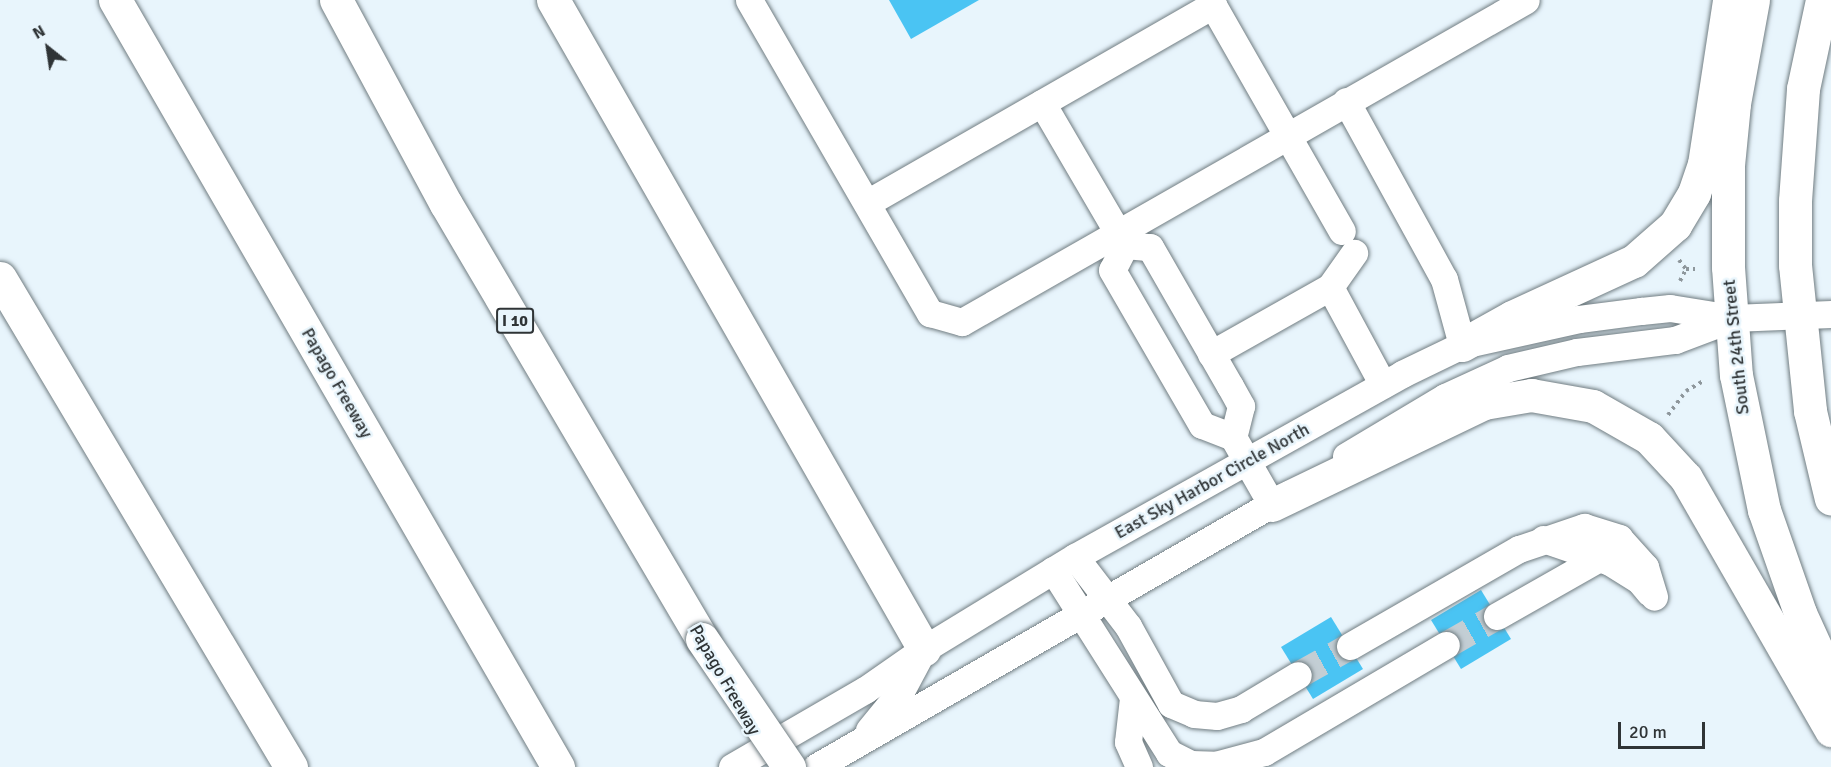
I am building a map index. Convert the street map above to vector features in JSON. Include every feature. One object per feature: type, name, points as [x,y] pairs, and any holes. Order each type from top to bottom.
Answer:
[{"type":"main road","points":[[95,0],[194,137]]},
{"type":"main road","name":"Papago Freeway","points":[[115,0],[558,767]]},
{"type":"main road","name":"Papago Freeway","points":[[336,0],[446,204],[702,639],[774,767]]},
{"type":"main road","points":[[553,0],[924,649]]},
{"type":"main road","points":[[1462,345],[1512,317],[1634,261],[1675,225],[1694,194],[1704,164],[1729,0]]},
{"type":"main road","name":"South 24th Street","points":[[1753,0],[1734,104],[1728,165],[1732,318],[1736,375],[1764,510],[1800,614],[1831,681]]},
{"type":"main road","points":[[1822,0],[1802,100],[1794,201],[1798,315],[1814,432],[1831,499]]},
{"type":"main road","points":[[0,278],[291,767]]},
{"type":"main road","points":[[1272,505],[1484,403],[1530,395],[1593,406],[1649,438],[1686,478],[1831,730]]},
{"type":"main road","points":[[702,639],[789,767]]},
{"type":"street","points":[[749,0],[930,313],[962,322],[1121,238],[1286,134],[1526,0]]},
{"type":"street","points":[[867,203],[1211,3],[1348,242],[1330,287],[1211,354]]},
{"type":"street","points":[[1346,101],[1444,279],[1462,345]]},
{"type":"street","points":[[1042,103],[1121,238],[1150,247],[1241,406],[1233,437]]},
{"type":"street","points":[[1121,238],[1112,270],[1202,425],[1233,437],[1272,505]]},
{"type":"street","points":[[1330,287],[1383,385]]},
{"type":"street","name":"East Sky Harbor Circle North","points":[[732,767],[865,690],[924,649],[1064,564],[1383,385],[1462,345],[1579,319],[1670,308],[1732,318],[1831,314]]},
{"type":"street","name":"East Sky Harbor Circle North","points":[[816,767],[1272,505],[1386,430],[1476,381],[1566,354],[1675,340],[1732,318]]},
{"type":"street","points":[[1350,646],[1543,539],[1584,527],[1619,538],[1648,572],[1654,597],[1639,580],[1599,558],[1543,539]]},
{"type":"street","points":[[1497,616],[1599,558]]},
{"type":"street","points":[[1064,564],[1106,599],[1128,626],[1171,704],[1194,714],[1217,716],[1241,709],[1298,675]]},
{"type":"street","points":[[1064,564],[1080,614],[1133,698],[1169,753],[1191,764],[1215,765],[1264,752],[1446,645]]},
{"type":"street","points":[[859,743],[901,691],[924,649]]},
{"type":"street","points":[[1133,698],[1128,742],[1139,767]]},
{"type":"path","points":[[1678,260],[1686,269],[1695,269]]},
{"type":"path","points":[[1660,425],[1686,391],[1706,380]]},
{"type":"building","points":[[889,0],[979,0],[911,39]]},
{"type":"building","points":[[1481,590],[1511,639],[1461,669],[1431,620]]},
{"type":"building","points":[[1331,617],[1363,669],[1313,699],[1281,647]]},
{"type":"tunnel","points":[[1446,645],[1497,616]]},
{"type":"tunnel","points":[[1298,675],[1350,646]]}]
